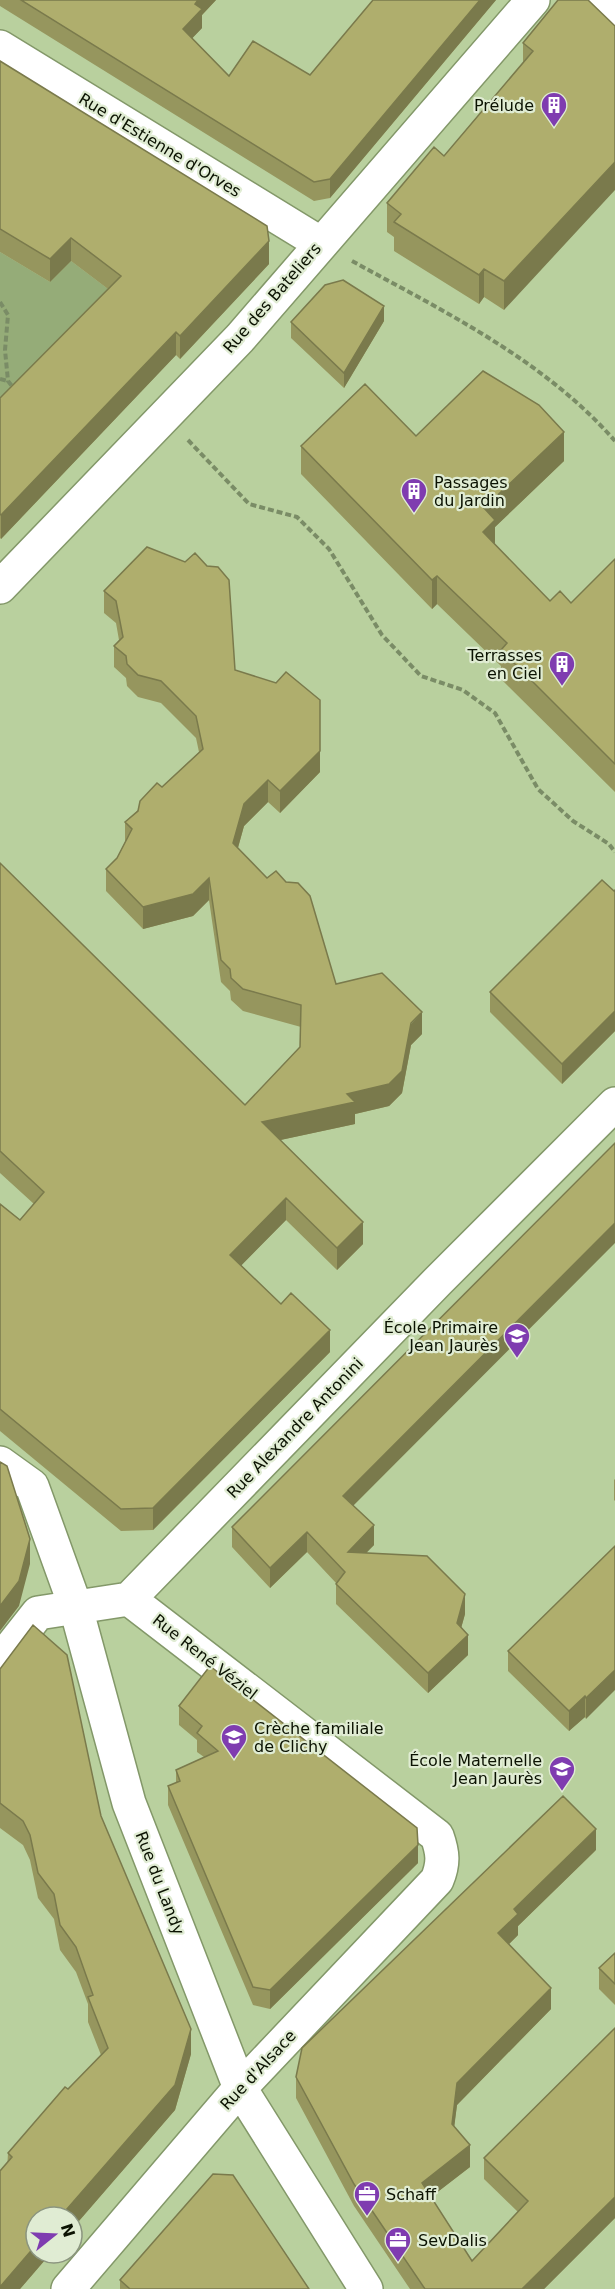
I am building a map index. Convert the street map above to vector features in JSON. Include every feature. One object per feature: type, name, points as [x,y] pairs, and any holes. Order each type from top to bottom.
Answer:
[{"type":"street","name":"Rue des Bateliers","points":[[0,587],[240,338],[533,0]]},
{"type":"street","points":[[605,0],[615,10]]},
{"type":"street","name":"Rue d'Estienne d'Orves","points":[[0,47],[320,243]]},
{"type":"street","name":"Rue Alexandre Antonini","points":[[129,1599],[438,1281],[615,1104]]},
{"type":"street","name":"Rue du Landy","points":[[0,1463],[32,1486],[76,1608],[129,1803],[240,2088],[366,2289]]},
{"type":"street","points":[[0,1661],[38,1613],[129,1599]]},
{"type":"street","name":"Rue René Véziel","points":[[129,1599],[437,1836],[443,1853]]},
{"type":"street","name":"Rue d'Alsace","points":[[68,2289],[240,2088],[437,1880],[442,1867],[443,1853]]},
{"type":"path","points":[[320,243],[490,337],[587,410],[615,441]]},
{"type":"path","points":[[0,302],[8,315],[4,350],[8,381],[23,399]]},
{"type":"path","points":[[0,379],[8,381]]},
{"type":"path","points":[[165,416],[249,504],[297,517],[329,549],[382,635],[421,676],[463,690],[495,713],[538,789],[573,821],[609,844],[615,852]]},
{"type":"green space","points":[[0,252],[50,282],[71,261],[120,298],[0,423]]},
{"type":"building","points":[[21,0],[198,0],[195,4],[202,9],[183,29],[229,76],[253,41],[310,75],[373,0],[480,0],[330,179],[314,182]]},
{"type":"building","name":"Prélude","points":[[558,0],[588,0],[615,26],[615,162],[504,281],[484,269],[479,275],[394,222],[401,214],[387,203],[434,147],[444,156],[533,51],[523,43]]},
{"type":"building","points":[[0,61],[267,226],[269,241],[180,336],[176,332],[1,515],[0,398],[121,276],[71,238],[50,259],[0,229]]},
{"type":"building","points":[[343,280],[384,306],[344,373],[291,322],[325,285]]},
{"type":"building","points":[[483,371],[539,405],[564,432],[484,508],[495,520],[483,532],[550,601],[560,591],[571,603],[615,559],[615,764],[501,650],[507,643],[437,576],[432,580],[301,446],[365,384],[416,436]]},
{"type":"building","points":[[147,547],[185,562],[195,553],[207,566],[218,567],[229,580],[235,670],[276,683],[286,672],[320,700],[320,751],[280,791],[268,780],[244,804],[233,843],[267,878],[276,871],[286,882],[298,883],[310,896],[336,984],[382,973],[422,1012],[411,1023],[402,1071],[389,1084],[347,1094],[355,1102],[262,1122],[363,1222],[337,1248],[286,1198],[230,1255],[281,1304],[291,1293],[330,1330],[153,1508],[121,1509],[0,1409],[0,1204],[20,1220],[44,1192],[0,1151],[0,863],[245,1105],[300,1047],[301,1005],[243,989],[231,978],[230,969],[221,960],[209,878],[193,894],[143,907],[106,869],[117,858],[132,829],[125,822],[138,811],[140,801],[157,783],[162,787],[203,749],[196,716],[161,681],[138,675],[127,664],[126,656],[114,646],[123,637],[116,601],[104,591]]},
{"type":"building","points":[[602,880],[615,890],[615,1011],[562,1064],[490,992]]},
{"type":"building","points":[[615,1143],[615,1223],[343,1496],[374,1525],[348,1552],[427,1556],[465,1594],[457,1623],[468,1635],[428,1673],[336,1584],[345,1572],[307,1532],[270,1568],[232,1527]]},
{"type":"building","points":[[0,1462],[7,1466],[30,1539],[19,1581],[0,1606]]},
{"type":"building","points":[[615,1546],[615,1670],[569,1711],[508,1651]]},
{"type":"building","points":[[33,1625],[67,1655],[101,1816],[191,2029],[175,2085],[70,2205],[24,2205],[24,2259],[0,2287],[0,2171],[12,2157],[8,2153],[65,2087],[68,2089],[108,2048],[88,1997],[93,1995],[76,1947],[60,1925],[54,1894],[38,1873],[30,1835],[23,1821],[0,1803],[0,1669]]},
{"type":"building","points":[[210,1666],[417,1828],[418,1845],[270,1990],[253,1987],[168,1786],[180,1781],[176,1770],[218,1751],[197,1733],[202,1726],[179,1706]]},
{"type":"building","points":[[563,1796],[596,1829],[514,1909],[518,1914],[498,1933],[551,1988],[457,2083],[452,2124],[470,2145],[422,2183],[472,2261],[528,2201],[484,2158],[615,2028],[615,2197],[522,2289],[425,2289],[354,2184],[296,2077],[302,2048]]},
{"type":"building","points":[[615,1953],[615,1984],[599,1968]]},
{"type":"building","points":[[213,2174],[233,2175],[309,2289],[130,2289],[120,2280]]},
{"type":"place","name":"Prélude","points":[[554,128]]},
{"type":"place","name":"Passages du Jardin","points":[[414,514]]},
{"type":"place","name":"Terrasses en Ciel","points":[[562,687]]},
{"type":"place","name":"École Primaire Jean Jaurès","points":[[517,1359]]},
{"type":"place","name":"Crèche familiale de Clichy","points":[[234,1760]]},
{"type":"place","name":"École Maternelle Jean Jaurès","points":[[562,1792]]},
{"type":"place","name":"Schaff","points":[[367,2217]]},
{"type":"place","name":"SevDalis","points":[[398,2263]]}]
